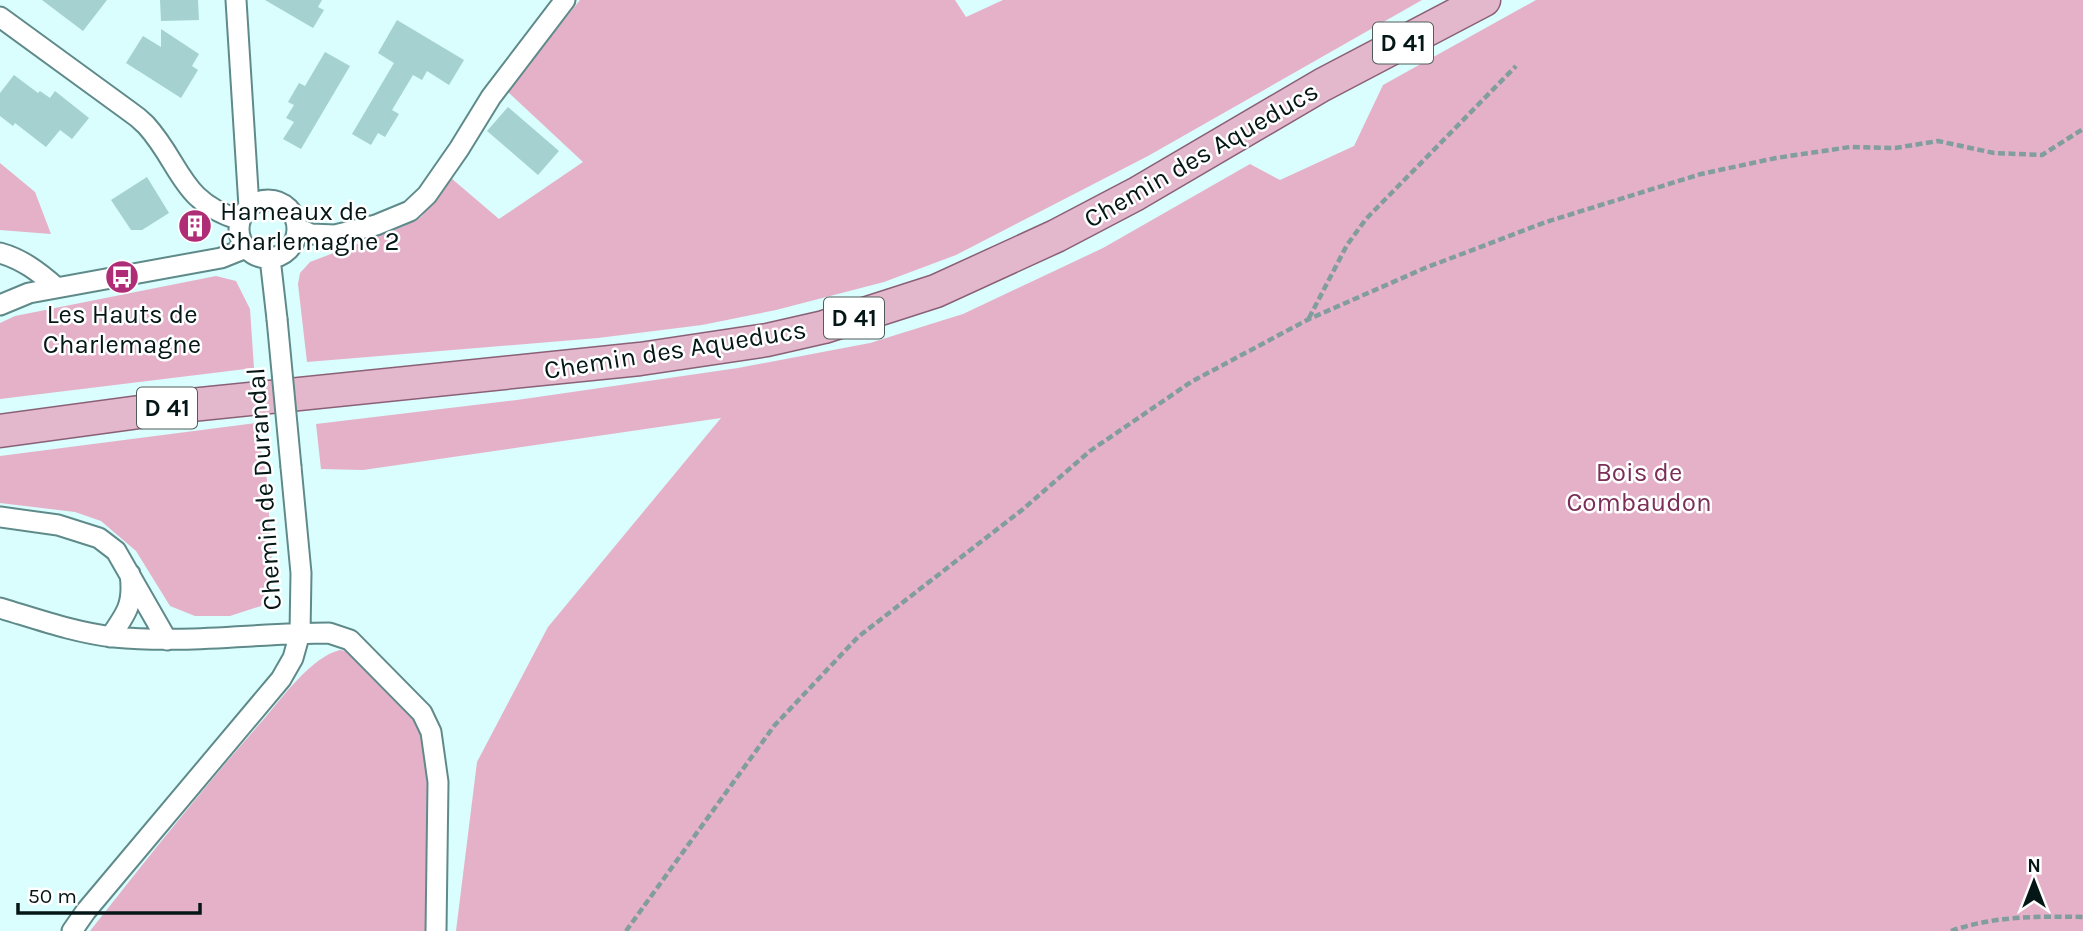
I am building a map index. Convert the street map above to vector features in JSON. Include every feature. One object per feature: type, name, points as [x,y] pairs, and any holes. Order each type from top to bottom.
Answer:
[{"type":"main road","name":"Chemin des Aqueducs","points":[[0,431],[191,404],[640,359],[767,340],[824,327],[936,291],[1056,236],[1136,194],[1322,85],[1484,0]]},
{"type":"street","points":[[11,0],[0,16],[147,126],[183,183],[222,215],[245,213],[257,202],[266,200],[284,204],[296,219],[296,239],[290,249],[281,256],[270,258],[261,258],[246,248],[240,240],[239,230],[245,213],[236,0]]},
{"type":"street","points":[[297,228],[312,234],[335,235],[376,225],[410,211],[427,195],[491,97],[565,0]]},
{"type":"street","points":[[0,305],[29,293],[221,258],[246,248]]},
{"type":"street","points":[[0,253],[33,268],[56,287]]},
{"type":"street","name":"Chemin de Durandal","points":[[72,931],[281,679],[293,658],[300,633],[301,573],[270,258]]},
{"type":"street","points":[[0,517],[58,526],[99,538],[116,551],[167,639]]},
{"type":"street","points":[[110,637],[129,606],[133,591],[130,573]]},
{"type":"street","points":[[0,608],[110,637],[167,639],[329,633],[350,640],[422,713],[434,741],[438,782],[436,931]]},
{"type":"path","points":[[1309,319],[1347,245],[1366,219],[1516,66]]},
{"type":"path","points":[[626,931],[774,726],[859,637],[1022,510],[1090,451],[1191,382],[1309,319],[1425,268],[1546,222],[1701,174],[1813,152],[1850,147],[1895,148],[1938,141],[1994,153],[2042,155],[2083,129]]},
{"type":"path","points":[[1951,931],[1973,923],[2042,916],[2083,917]]},
{"type":"green space","points":[[580,0],[955,0],[966,17],[1003,0],[1422,0],[1148,156],[956,255],[884,282],[776,310],[702,325],[598,338],[307,362],[298,284],[300,273],[310,262],[421,217],[451,178],[499,219],[583,162],[507,91]]},
{"type":"green space","name":"Bois de Combaudon","points":[[1536,0],[2083,0],[2083,931],[456,931],[477,762],[548,627],[721,418],[363,470],[321,469],[316,424],[517,400],[738,368],[870,343],[963,314],[1103,248],[1250,164],[1280,180],[1354,146],[1383,85]]},
{"type":"green space","points":[[0,163],[35,192],[51,234],[0,230]]},
{"type":"green space","points":[[216,276],[236,281],[250,309],[254,368],[0,399],[0,323],[15,316]]},
{"type":"green space","points":[[256,423],[267,480],[273,581],[261,606],[230,616],[195,616],[170,606],[136,551],[101,521],[75,512],[0,503],[0,456]]},
{"type":"green space","points":[[340,650],[351,652],[394,696],[414,720],[429,747],[429,931],[90,931],[196,798],[288,690],[318,661]]},
{"type":"building","points":[[42,0],[107,0],[83,31]]},
{"type":"building","points":[[160,0],[198,0],[199,20],[161,21]]},
{"type":"building","points":[[265,0],[322,0],[318,7],[324,10],[313,28]]},
{"type":"building","points":[[397,20],[464,60],[449,85],[427,71],[422,80],[413,75],[392,110],[399,114],[385,137],[378,133],[371,145],[352,134],[394,63],[378,53]]},
{"type":"building","points":[[161,29],[199,54],[192,66],[198,70],[181,98],[126,63],[143,36],[161,47]]},
{"type":"building","points":[[325,52],[350,66],[301,149],[283,139],[294,122],[286,118],[294,105],[288,102],[299,83],[305,86]]},
{"type":"building","points":[[14,75],[38,93],[40,91],[50,98],[55,91],[89,118],[72,139],[60,130],[46,147],[15,123],[13,126],[0,116],[0,93]]},
{"type":"building","points":[[508,107],[559,151],[538,175],[487,131]]},
{"type":"building","points":[[147,177],[169,213],[142,230],[131,230],[111,200]]},
{"type":"place","name":"Hameaux de Charlemagne 2","points":[[195,226]]},
{"type":"place","name":"Les Hauts de Charlemagne","points":[[122,277]]}]
